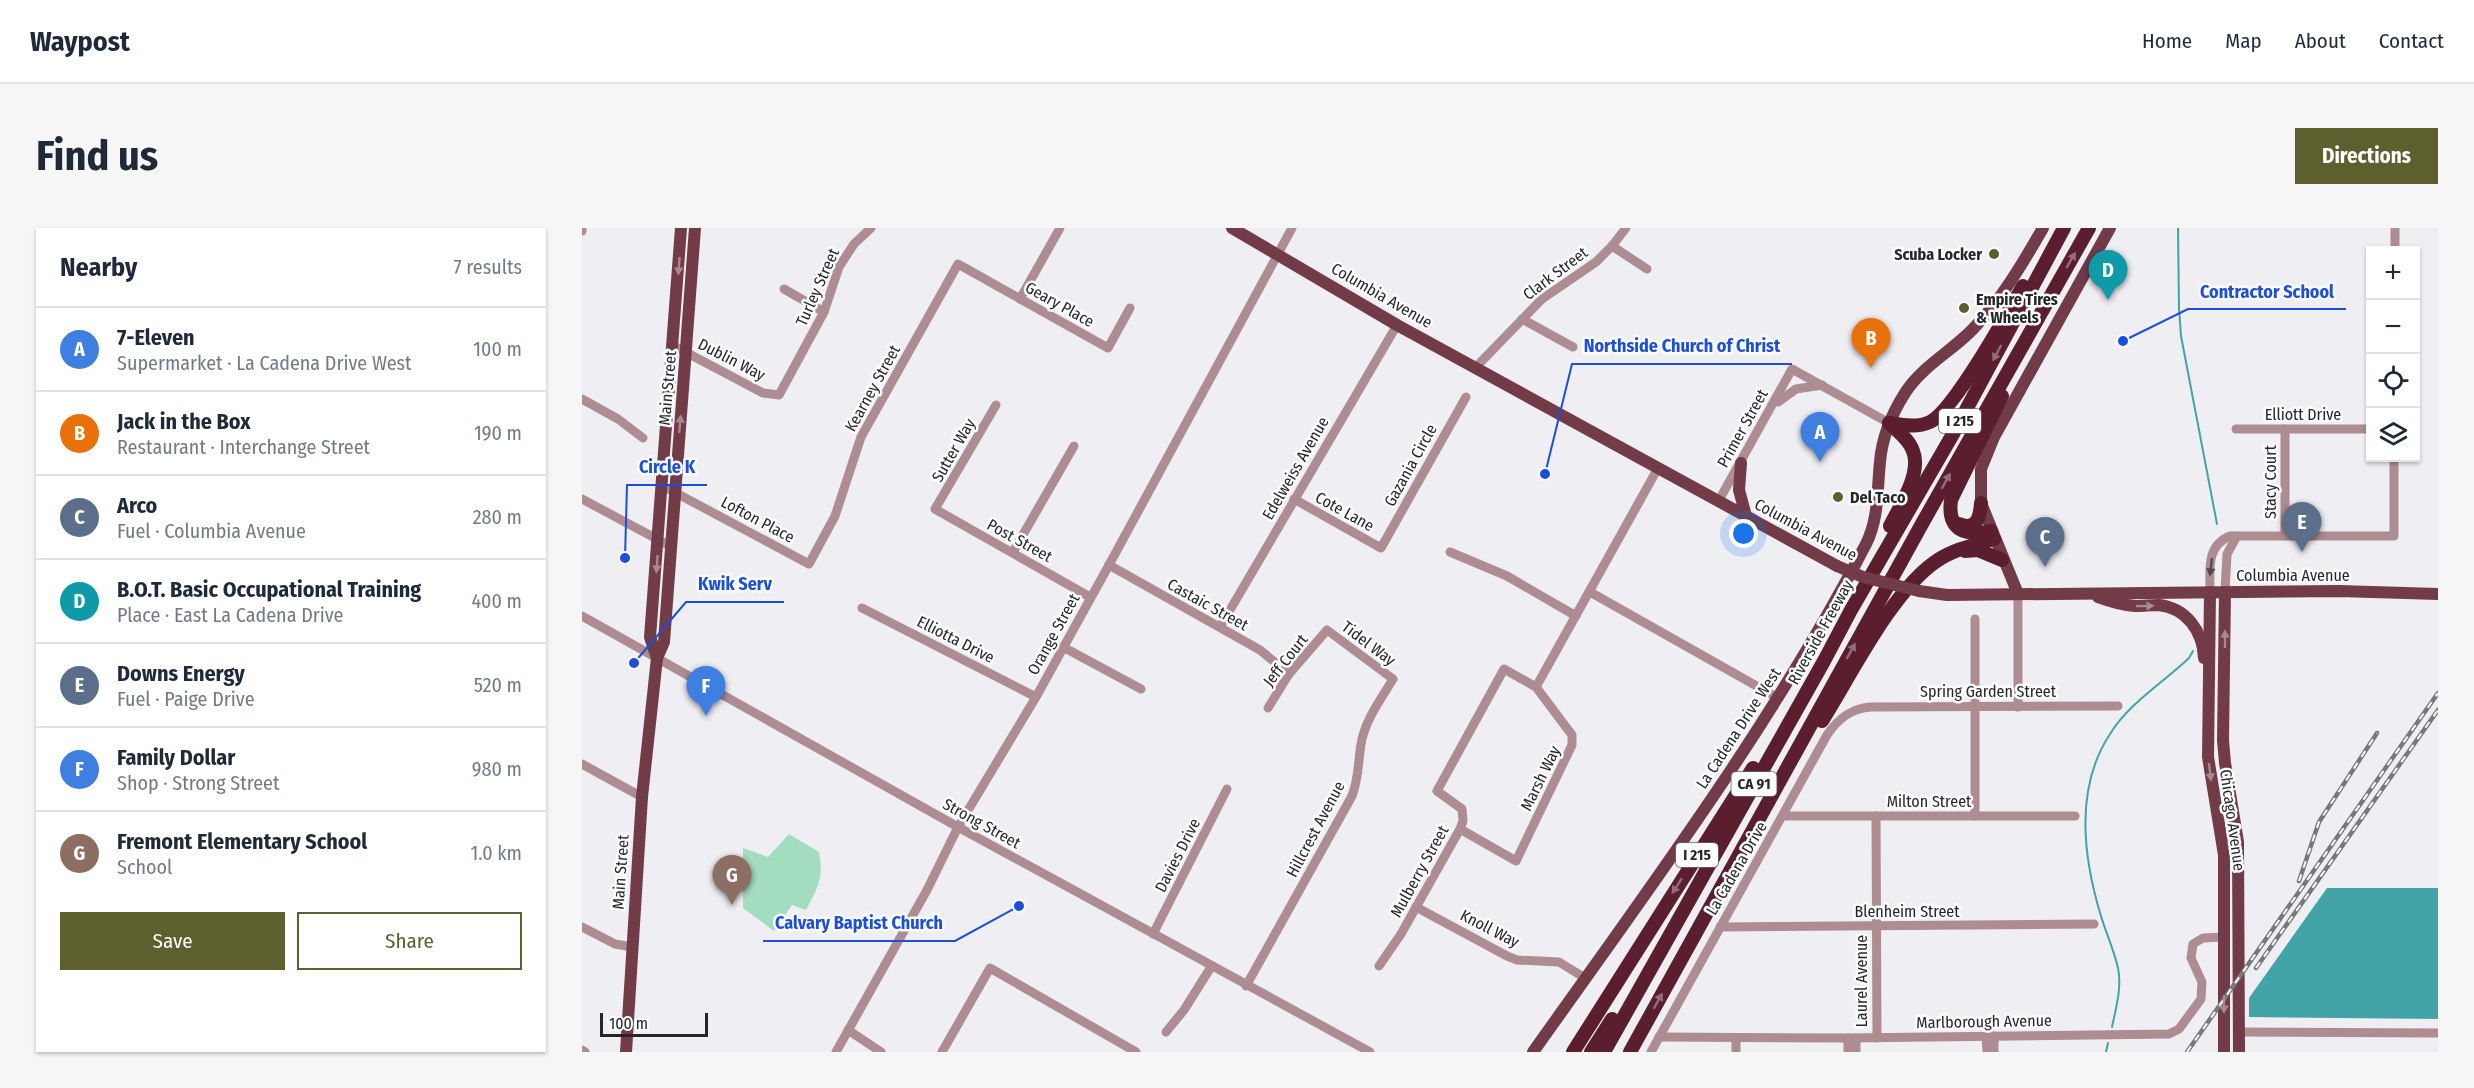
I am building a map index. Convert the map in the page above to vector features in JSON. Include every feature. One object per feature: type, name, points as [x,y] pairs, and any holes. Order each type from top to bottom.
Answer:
[{"type":"highway","points":[[1889,423],[1918,426],[1939,416],[1956,395],[2057,228]]},
{"type":"highway","name":"Riverside Freeway","points":[[1604,1052],[1851,610],[1953,434],[2064,228]]},
{"type":"highway","name":"I 215","points":[[1630,1052],[2011,365],[2090,228]]},
{"type":"highway","points":[[1992,535],[1965,533],[1958,529],[1951,516],[1952,500],[2000,404],[2011,365]]},
{"type":"highway","points":[[1851,610],[1856,590],[1894,517],[1914,470],[1913,450],[1908,441],[1889,423]]},
{"type":"highway","points":[[1951,516],[1957,523],[1970,526],[1979,520],[1981,503]]},
{"type":"highway","points":[[1792,758],[1820,724],[1879,627],[1916,578],[1937,561],[1992,535]]},
{"type":"highway","points":[[1953,552],[1978,550],[2002,560]]},
{"type":"highway","name":"I 215","points":[[1573,1052],[1691,864],[1824,661]]},
{"type":"highway","points":[[1592,1052],[1684,906]]},
{"type":"main road","name":"Main Street","points":[[664,543],[661,485],[674,346],[681,228]]},
{"type":"main road","name":"Main Street","points":[[626,1052],[642,797],[657,658],[650,637],[674,491],[687,353],[695,228]]},
{"type":"main road","name":"Columbia Avenue","points":[[1232,228],[1397,325],[1718,502],[1837,566],[1881,582],[1947,595],[2339,591],[2435,594]]},
{"type":"main road","name":"La Cadena Drive West","points":[[1533,1052],[1713,798],[1800,662],[1867,541],[1878,504],[1880,463],[1889,423],[1906,390],[1985,317],[2043,228]]},
{"type":"main road","points":[[2018,594],[1992,535],[1981,503],[1979,481],[1987,453],[2110,228]]},
{"type":"main road","points":[[1740,463],[1739,489],[1746,516]]},
{"type":"main road","name":"Chicago Avenue","points":[[2210,592],[2208,757],[2224,855],[2224,1052]]},
{"type":"main road","name":"Chicago Avenue","points":[[2225,592],[2223,740],[2238,842],[2239,1052]]},
{"type":"main road","points":[[2088,593],[2133,606],[2160,605],[2177,610],[2193,623],[2200,638],[2209,698]]},
{"type":"main road","points":[[2225,938],[2240,937]]},
{"type":"main road","points":[[2233,1052],[2233,1036],[2239,1032]]},
{"type":"street","name":"Turley Street","points":[[779,395],[824,312],[842,261],[854,244],[871,228]]},
{"type":"street","points":[[1020,299],[1060,228]]},
{"type":"street","name":"Orange Street","points":[[836,1052],[927,890],[958,828],[1036,697],[1292,228]]},
{"type":"street","name":"Clark Street","points":[[1476,367],[1542,299],[1596,262],[1626,228]]},
{"type":"street","points":[[2395,246],[2396,228]]},
{"type":"street","points":[[1612,246],[1647,269]]},
{"type":"street","name":"Geary Place","points":[[958,264],[1107,348],[1130,308]]},
{"type":"street","name":"Kearney Street","points":[[809,564],[835,516],[861,436],[958,264]]},
{"type":"street","points":[[784,289],[824,312]]},
{"type":"street","points":[[1522,319],[1573,347]]},
{"type":"street","name":"Edelweiss Avenue","points":[[1220,627],[1397,325]]},
{"type":"street","name":"Dublin Way","points":[[674,346],[763,393],[779,395]]},
{"type":"street","name":"Primer Street","points":[[1718,502],[1792,369],[1822,385]]},
{"type":"street","points":[[1772,407],[1796,389],[1822,385],[1889,423]]},
{"type":"street","name":"Gazania Circle","points":[[1381,548],[1466,397]]},
{"type":"street","points":[[582,399],[618,419],[643,438]]},
{"type":"street","name":"Sutter Way","points":[[935,509],[996,405]]},
{"type":"street","name":"Elliott Drive","points":[[2236,429],[2366,429]]},
{"type":"street","name":"Stacy Court","points":[[2285,429],[2285,536]]},
{"type":"street","points":[[1013,552],[1074,446]]},
{"type":"street","points":[[2210,592],[2213,549],[2220,540],[2237,536],[2394,536],[2394,462]]},
{"type":"street","points":[[1536,687],[1658,468]]},
{"type":"street","name":"Lofton Place","points":[[661,485],[809,564]]},
{"type":"street","points":[[582,499],[664,543]]},
{"type":"street","name":"Cote Lane","points":[[1294,499],[1381,548]]},
{"type":"street","name":"Post Street","points":[[935,509],[1090,597]]},
{"type":"street","points":[[2225,592],[2227,554],[2237,536]]},
{"type":"street","points":[[1450,552],[1507,576],[1576,616]]},
{"type":"street","name":"Castaic Street","points":[[1109,565],[1260,650],[1289,674]]},
{"type":"street","points":[[1590,592],[1778,698]]},
{"type":"street","points":[[2018,594],[2018,707]]},
{"type":"street","name":"Elliotta Drive","points":[[862,608],[1036,697]]},
{"type":"street","name":"Strong Street","points":[[582,616],[958,828],[1370,1052]]},
{"type":"street","points":[[1975,619],[1975,816]]},
{"type":"street","name":"Jeff Court","points":[[1268,708],[1289,674],[1327,630]]},
{"type":"street","name":"Tidel Way","points":[[1327,630],[1393,679]]},
{"type":"street","points":[[1063,647],[1142,689]]},
{"type":"street","name":"Marsh Way","points":[[1460,829],[1516,861],[1572,745],[1572,735],[1536,687],[1504,669]]},
{"type":"street","name":"Mulberry Street","points":[[1378,966],[1401,934],[1460,829],[1462,809],[1437,791],[1504,669]]},
{"type":"street","name":"Hillcrest Avenue","points":[[1246,986],[1352,796],[1359,775],[1365,732],[1373,713],[1393,679]]},
{"type":"street","name":"Spring Garden Street","points":[[1858,709],[2118,706]]},
{"type":"street","name":"La Cadena Drive","points":[[1651,1052],[1834,725],[1858,709]]},
{"type":"street","points":[[582,764],[642,797]]},
{"type":"street","name":"Davies Drive","points":[[1153,934],[1227,789]]},
{"type":"street","name":"Milton Street","points":[[1783,816],[2075,816]]},
{"type":"street","name":"Laurel Avenue","points":[[1876,816],[1877,1038]]},
{"type":"street","name":"Knoll Way","points":[[1416,907],[1507,956],[1517,960],[1559,962],[1585,978]]},
{"type":"street","name":"Blenheim Street","points":[[1720,927],[2094,924]]},
{"type":"street","points":[[582,927],[615,944],[632,947]]},
{"type":"street","name":"Marlborough Avenue","points":[[1659,1037],[1877,1038],[2173,1032],[2179,1029],[2203,990],[2202,982],[2191,958],[2193,944],[2203,938],[2225,938]]},
{"type":"street","points":[[1166,1032],[1184,1010],[1210,967]]},
{"type":"street","points":[[942,1052],[990,968],[1136,1052]]},
{"type":"street","points":[[848,1030],[880,1052]]},
{"type":"street","points":[[2239,1032],[2438,1033]]},
{"type":"street","points":[[1987,1052],[1990,1036]]},
{"type":"street","points":[[1990,1036],[1994,1052]]},
{"type":"street","points":[[1736,1038],[1736,1052]]},
{"type":"street","points":[[1848,1052],[1852,1038]]},
{"type":"street","points":[[1852,1038],[1856,1052]]},
{"type":"green space","points":[[789,834],[819,852],[820,876],[806,910],[792,905],[774,931],[743,908],[743,848],[768,857]]},
{"type":"water","points":[[2327,888],[2438,888],[2438,1019],[2249,1017],[2249,998]]},
{"type":"waterway","points":[[2178,228],[2181,336],[2217,524]]},
{"type":"waterway","points":[[2112,1027],[2118,998],[2119,975],[2090,870],[2086,823],[2091,776],[2099,755],[2118,723],[2127,712],[2189,658],[2193,651]]},
{"type":"waterway","points":[[2106,1052],[2108,1043]]},
{"type":"railway","points":[[2187,1052],[2438,693]]},
{"type":"railway","points":[[2256,968],[2438,710]]},
{"type":"railway","points":[[2299,881],[2319,822],[2377,733]]},
{"type":"place","name":"Scuba Locker","points":[[1994,254]]},
{"type":"place","name":"B.O.T. Basic Occupational Training","points":[[2108,300]]},
{"type":"place","name":"Empire Tires & Wheels","points":[[1964,308]]},
{"type":"place","name":"Contractor School","points":[[2123,341]]},
{"type":"place","name":"Jack in the Box","points":[[1871,368]]},
{"type":"place","name":"7-Eleven","points":[[1820,462]]},
{"type":"place","name":"Northside Church of Christ","points":[[1545,474]]},
{"type":"place","name":"Del Taco","points":[[1838,497]]},
{"type":"place","name":"Downs Energy","points":[[2302,552]]},
{"type":"place","name":"Circle K","points":[[625,558]]},
{"type":"place","name":"Arco","points":[[2045,567]]},
{"type":"place","name":"Kwik Serv","points":[[634,663]]},
{"type":"place","name":"Family Dollar","points":[[706,716]]},
{"type":"place","name":"Fremont Elementary School","points":[[732,905]]},
{"type":"place","name":"Calvary Baptist Church","points":[[1019,906]]}]
